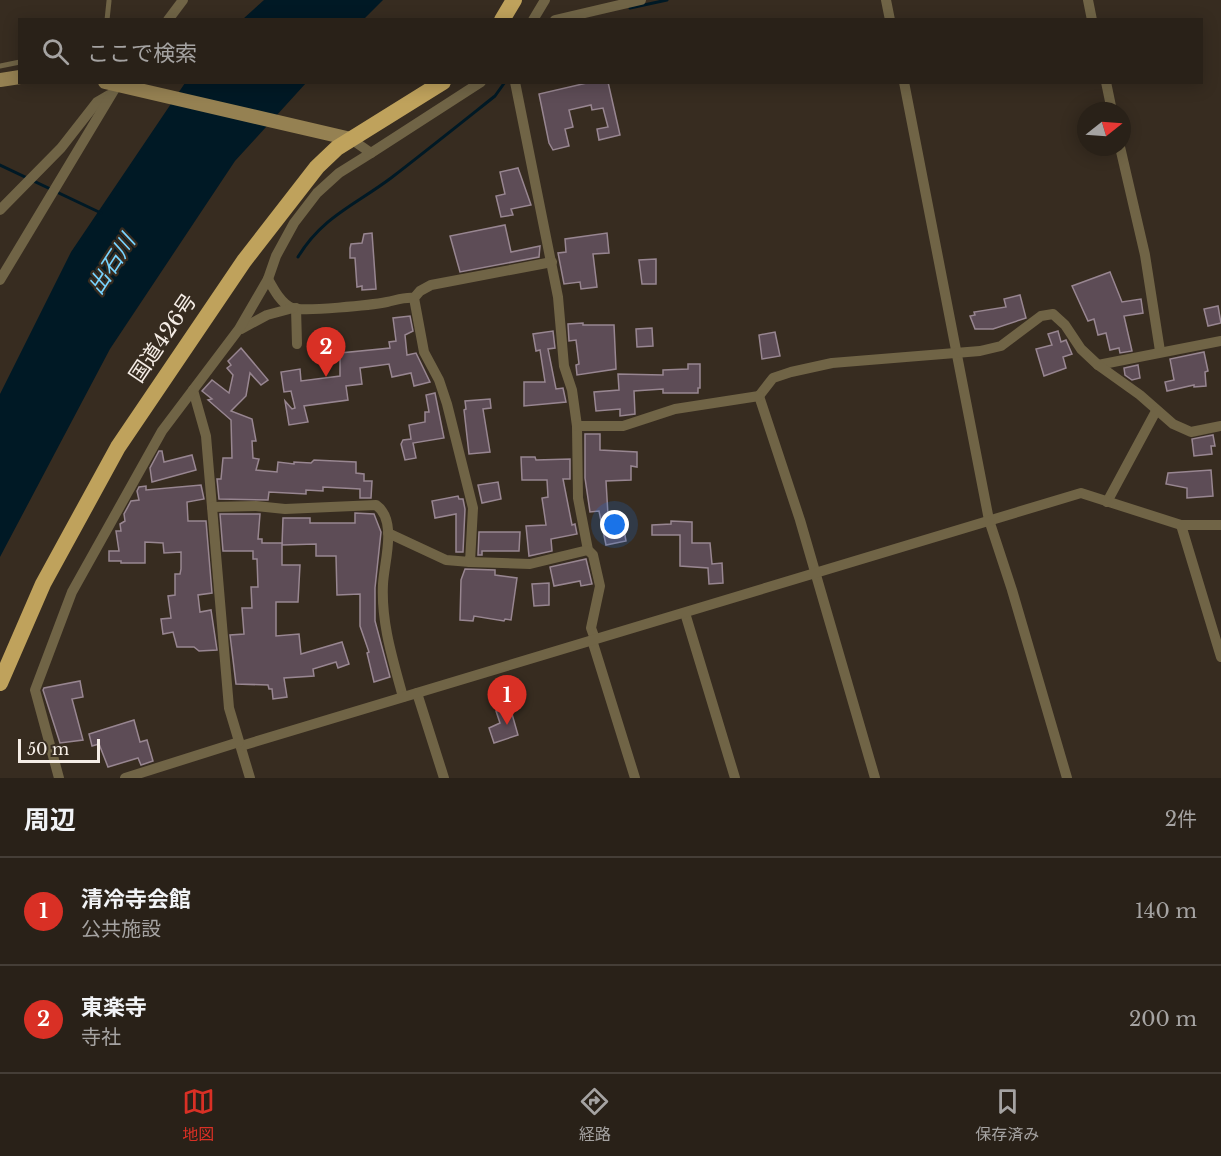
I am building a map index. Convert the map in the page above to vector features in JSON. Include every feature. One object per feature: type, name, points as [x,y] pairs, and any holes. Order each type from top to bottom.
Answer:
[{"type":"highway","points":[[503,18],[514,0]]},
{"type":"highway","name":"国道426号","points":[[0,683],[43,585],[118,447],[211,305],[316,167],[351,139],[440,84]]},
{"type":"main road","points":[[0,80],[18,77]]},
{"type":"main road","points":[[117,87],[351,139]]},
{"type":"street","points":[[170,18],[183,0]]},
{"type":"street","points":[[534,18],[546,0]]},
{"type":"street","points":[[564,18],[641,0]]},
{"type":"street","points":[[886,0],[890,18]]},
{"type":"street","points":[[1088,0],[1092,18]]},
{"type":"street","points":[[60,778],[35,690],[72,592],[150,451],[239,329],[268,279],[276,256],[294,223],[317,193],[339,173],[478,84]]},
{"type":"street","points":[[515,84],[558,297],[564,366],[572,390],[577,426],[578,498],[588,550],[593,555],[600,586],[591,628],[635,778]]},
{"type":"street","points":[[904,84],[989,520],[1067,778]]},
{"type":"street","points":[[1106,84],[1110,102]]},
{"type":"street","points":[[0,208],[61,148],[97,102],[117,87]]},
{"type":"street","points":[[0,280],[117,87]]},
{"type":"street","points":[[351,139],[371,153]]},
{"type":"street","points":[[1122,156],[1144,255],[1160,351]]},
{"type":"street","points":[[414,298],[420,291],[431,285],[552,262]]},
{"type":"street","points":[[268,279],[279,297],[295,308]]},
{"type":"street","points":[[239,329],[267,315],[295,308],[386,303],[405,297],[414,298]]},
{"type":"street","points":[[414,298],[424,352],[439,380],[447,404],[473,508],[470,562]]},
{"type":"street","points":[[295,308],[297,344]]},
{"type":"street","points":[[577,426],[623,426],[675,410],[759,396],[773,378],[832,363],[980,351],[1001,346],[1041,316],[1053,314],[1065,325],[1081,350],[1140,395],[1173,424],[1191,432],[1221,426]]},
{"type":"street","points":[[1098,365],[1221,340]]},
{"type":"street","points":[[193,390],[206,436],[230,708],[250,778]]},
{"type":"street","points":[[759,396],[800,520],[875,778]]},
{"type":"street","points":[[1107,502],[1156,411]]},
{"type":"street","points":[[125,778],[417,693],[1081,493],[1182,525],[1221,525]]},
{"type":"street","points":[[212,507],[256,506],[285,509],[376,505],[381,508],[388,533],[383,583],[383,619],[403,697]]},
{"type":"street","points":[[1182,525],[1221,657]]},
{"type":"street","points":[[388,533],[446,560],[530,564],[588,550]]},
{"type":"street","points":[[685,613],[735,778]]},
{"type":"street","points":[[417,693],[444,778]]},
{"type":"lane","points":[[107,18],[109,1]]},
{"type":"lane","points":[[0,66],[18,62]]},
{"type":"water","points":[[264,0],[383,0],[365,18],[244,18]]},
{"type":"water","name":"出石川","points":[[184,84],[305,84],[235,161],[110,349],[0,557],[0,394],[71,252]]},
{"type":"building","points":[[582,84],[608,84],[620,135],[599,140],[597,129],[608,127],[603,108],[592,110],[591,105],[569,110],[573,127],[565,129],[569,146],[553,150],[549,143],[539,94]]},
{"type":"building","points":[[518,168],[531,205],[511,209],[513,215],[501,217],[496,196],[505,194],[500,172]]},
{"type":"building","points":[[505,225],[511,252],[540,246],[539,257],[460,272],[450,236]]},
{"type":"building","points":[[372,233],[376,289],[362,290],[362,286],[357,287],[355,258],[350,258],[350,248],[351,244],[362,243],[364,234]]},
{"type":"building","points":[[607,233],[609,253],[593,254],[597,287],[581,289],[580,282],[564,284],[558,253],[566,252],[565,239]]},
{"type":"building","points":[[656,259],[656,284],[642,284],[639,260]]},
{"type":"building","points":[[1110,272],[1122,302],[1141,299],[1143,313],[1124,316],[1132,351],[1120,353],[1119,348],[1110,350],[1106,333],[1098,335],[1094,319],[1088,321],[1072,286]]},
{"type":"building","points":[[1020,295],[1026,318],[993,329],[975,329],[970,316],[975,315],[974,312],[1006,307],[1004,299]]},
{"type":"building","points":[[1218,306],[1221,323],[1208,326],[1204,309]]},
{"type":"building","points":[[410,316],[413,331],[405,335],[407,355],[416,353],[430,382],[414,386],[411,373],[392,377],[389,364],[360,368],[362,384],[346,386],[348,400],[304,406],[308,422],[289,425],[285,401],[292,409],[295,408],[291,391],[284,392],[281,372],[300,369],[301,381],[340,376],[340,353],[390,348],[389,342],[396,341],[393,318]]},
{"type":"building","points":[[583,323],[583,325],[614,325],[616,369],[577,375],[576,365],[579,364],[576,340],[569,341],[568,324]]},
{"type":"building","points":[[652,328],[653,346],[637,347],[636,329]]},
{"type":"building","points":[[553,331],[555,348],[548,349],[556,389],[563,388],[566,402],[524,406],[524,382],[545,382],[540,350],[536,351],[533,334]]},
{"type":"building","points":[[1058,331],[1061,342],[1066,340],[1072,354],[1063,357],[1066,368],[1044,376],[1036,349],[1052,345],[1048,334]]},
{"type":"building","points":[[775,332],[780,356],[762,359],[759,335]]},
{"type":"building","points":[[241,348],[268,380],[261,385],[250,373],[246,396],[231,411],[252,419],[256,441],[252,441],[253,458],[259,459],[256,470],[277,472],[278,462],[294,464],[294,462],[311,463],[314,460],[356,462],[356,473],[364,474],[364,481],[372,481],[371,498],[360,498],[360,489],[323,487],[323,491],[306,490],[306,494],[269,492],[268,500],[219,499],[217,479],[221,479],[223,458],[232,458],[231,420],[208,400],[212,399],[202,391],[212,380],[229,393],[233,375],[227,368],[231,365],[228,361]]},
{"type":"building","points":[[1204,352],[1208,371],[1205,372],[1206,386],[1194,387],[1194,385],[1167,391],[1165,382],[1174,380],[1170,359]]},
{"type":"building","points":[[688,364],[700,364],[698,393],[663,393],[663,389],[634,391],[635,414],[620,416],[620,409],[596,411],[594,392],[619,390],[618,374],[663,375],[663,370],[688,369]]},
{"type":"building","points":[[1138,365],[1140,378],[1132,380],[1125,375],[1124,368]]},
{"type":"building","points":[[435,393],[444,438],[413,443],[416,458],[405,460],[401,444],[403,440],[411,439],[409,425],[425,422],[425,412],[429,412],[426,395]]},
{"type":"building","points":[[490,399],[491,408],[483,409],[490,452],[469,454],[465,401]]},
{"type":"building","points":[[585,434],[600,434],[600,450],[637,452],[637,467],[631,466],[631,480],[606,481],[608,515],[621,513],[626,541],[606,545],[599,511],[590,512],[585,478]]},
{"type":"building","points":[[1213,435],[1215,446],[1211,446],[1212,454],[1194,456],[1192,439]]},
{"type":"building","points":[[159,451],[162,451],[164,462],[192,455],[196,470],[152,482],[150,468]]},
{"type":"building","points":[[521,457],[535,457],[536,460],[570,459],[570,479],[563,479],[572,525],[575,524],[577,534],[551,539],[552,551],[529,556],[526,526],[546,525],[542,498],[548,497],[547,480],[522,480]]},
{"type":"building","points":[[1211,470],[1213,496],[1187,498],[1187,488],[1166,484],[1168,473]]},
{"type":"building","points":[[498,482],[501,499],[482,503],[478,485]]},
{"type":"building","points":[[201,485],[204,499],[187,502],[188,521],[206,521],[212,593],[198,595],[200,612],[211,610],[217,650],[199,651],[194,647],[177,647],[173,632],[163,634],[161,619],[171,618],[168,596],[175,595],[175,574],[180,574],[181,552],[164,553],[163,543],[145,542],[145,563],[121,563],[121,561],[109,561],[109,551],[119,551],[116,531],[121,531],[120,524],[125,521],[124,514],[131,501],[139,500],[137,491],[139,487],[146,486],[146,490]]},
{"type":"building","points":[[458,496],[459,499],[463,499],[465,509],[463,552],[456,552],[456,514],[435,518],[432,501]]},
{"type":"building","points":[[355,513],[374,514],[381,532],[375,588],[375,621],[390,677],[374,682],[367,653],[369,652],[360,626],[360,594],[337,595],[336,556],[316,556],[316,544],[282,545],[283,518],[310,518],[310,523],[355,523]]},
{"type":"building","points":[[220,514],[260,514],[258,539],[262,539],[262,543],[282,543],[282,565],[300,565],[298,602],[276,602],[276,636],[299,634],[301,654],[342,642],[349,664],[338,668],[336,662],[313,669],[314,676],[284,678],[287,697],[273,699],[272,689],[269,689],[268,685],[236,684],[230,635],[244,634],[242,608],[252,608],[251,587],[258,587],[257,559],[253,559],[253,551],[223,551]]},
{"type":"building","points":[[671,521],[692,522],[692,543],[710,543],[712,564],[722,563],[723,583],[709,584],[708,568],[680,566],[680,535],[652,535],[652,525],[671,524]]},
{"type":"building","points":[[479,532],[520,532],[519,551],[482,551],[482,555],[478,555]]},
{"type":"building","points":[[586,559],[592,584],[581,586],[580,581],[554,586],[550,567]]},
{"type":"building","points":[[465,569],[495,570],[495,575],[517,578],[511,620],[474,616],[473,621],[460,620],[461,580]]},
{"type":"building","points":[[549,583],[549,605],[534,606],[532,584]]},
{"type":"building","points":[[80,681],[83,697],[72,699],[83,740],[60,743],[43,690]]},
{"type":"building","points":[[510,707],[518,735],[494,743],[489,728],[500,723],[496,711]]},
{"type":"building","points":[[134,720],[140,742],[147,740],[153,761],[141,765],[138,758],[108,767],[99,744],[92,746],[89,734]]},
{"type":"waterway","points":[[630,8],[667,0]]},
{"type":"waterway","points":[[298,257],[307,243],[328,222],[391,178],[495,96],[504,84]]},
{"type":"waterway","points":[[0,165],[101,213]]},
{"type":"place","name":"東楽寺","points":[[326,377]]},
{"type":"place","name":"清冷寺会館","points":[[507,725]]}]
